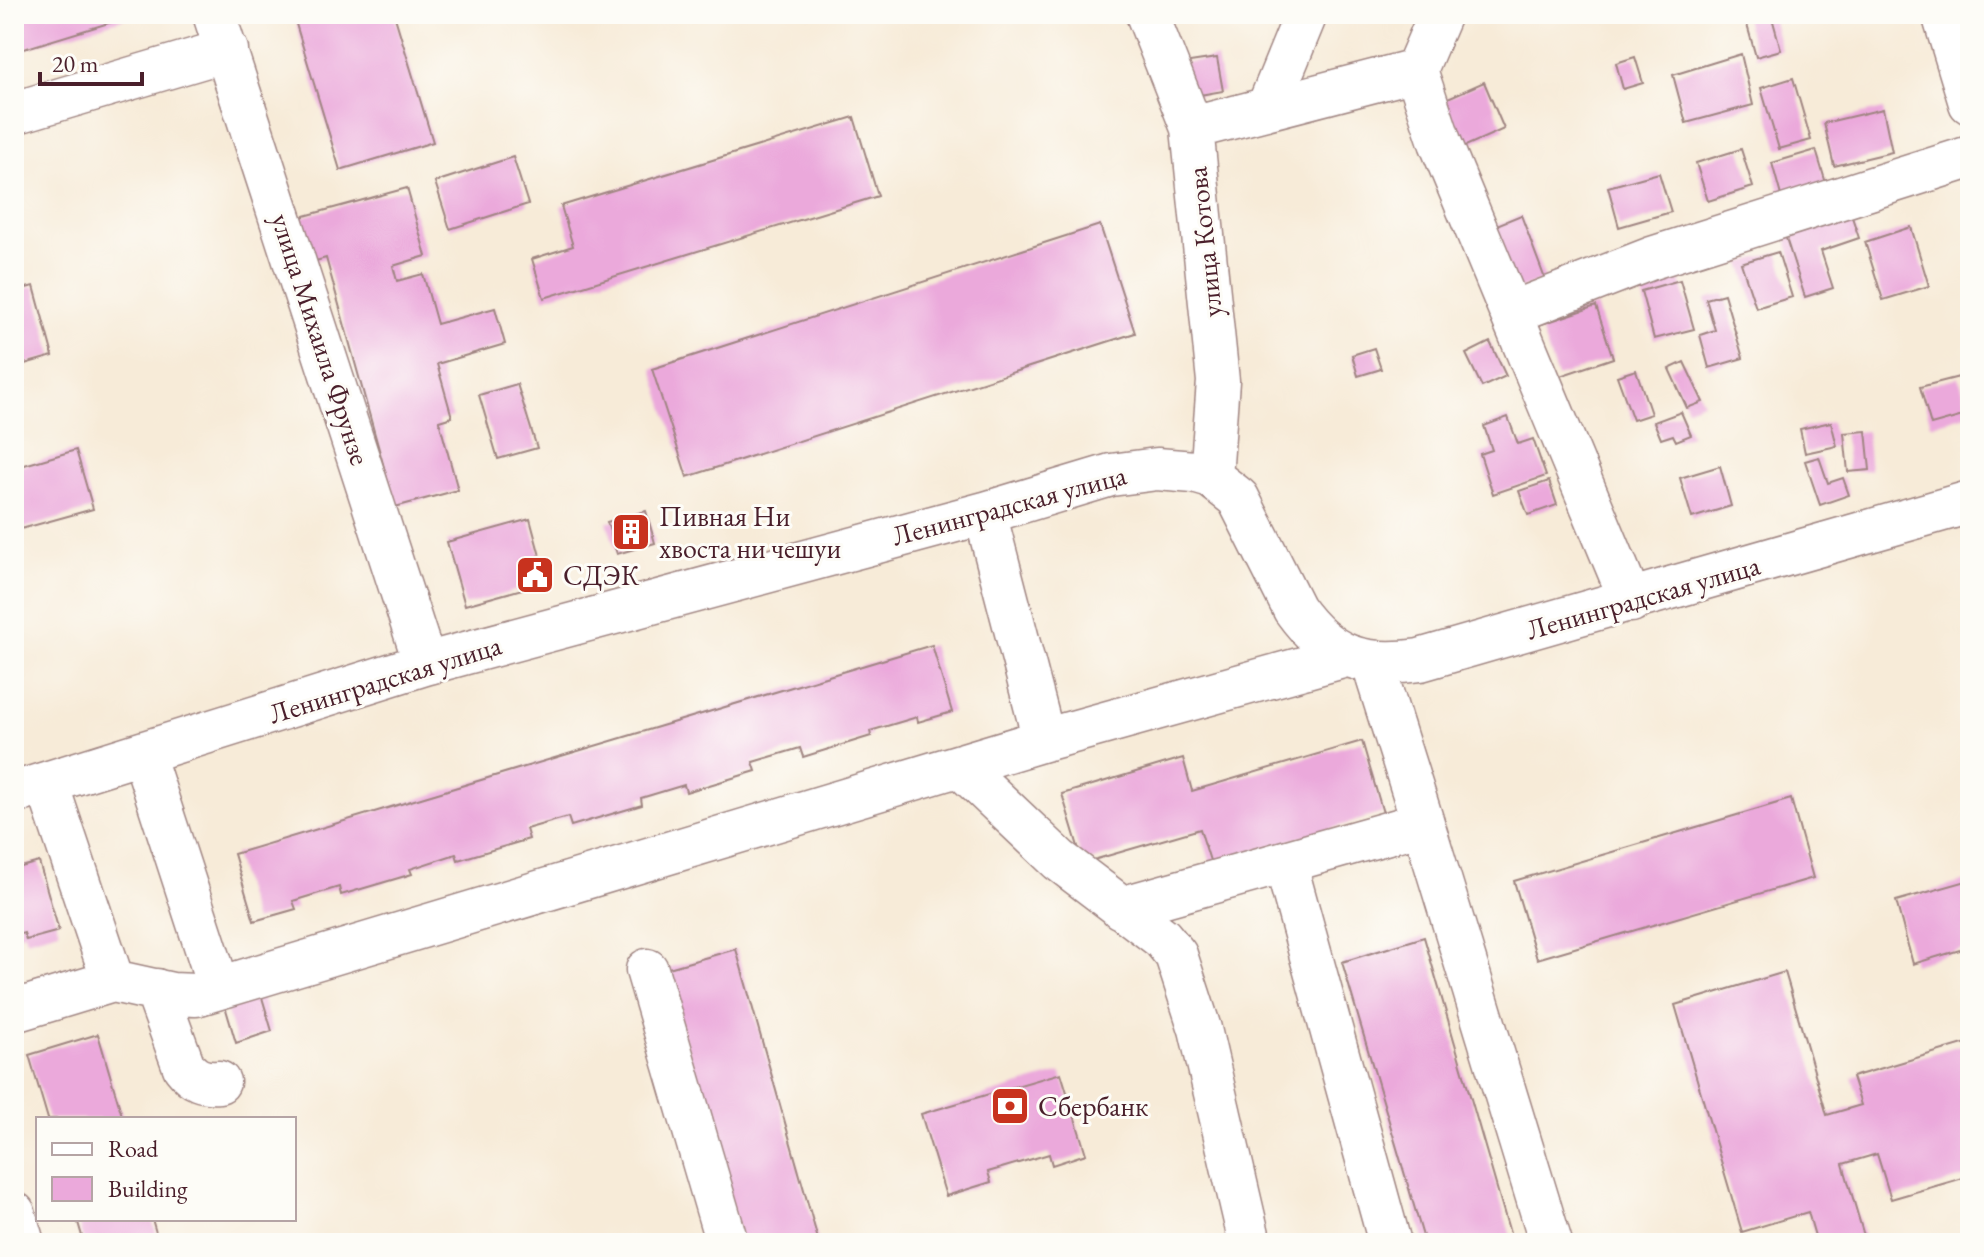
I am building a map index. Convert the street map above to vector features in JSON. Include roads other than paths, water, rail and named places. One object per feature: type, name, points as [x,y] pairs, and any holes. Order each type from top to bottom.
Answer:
[{"type":"street","name":"улица Котова","points":[[1147,14],[1192,128],[1218,381],[1211,477]]},
{"type":"street","points":[[1268,107],[1306,14]]},
{"type":"street","points":[[1440,14],[1416,70],[1440,142],[1631,601]]},
{"type":"street","points":[[1943,14],[1970,103]]},
{"type":"street","points":[[14,113],[221,32]]},
{"type":"street","name":"улица Михаила Фрунзе","points":[[221,32],[425,664]]},
{"type":"street","points":[[1192,128],[1416,70]]},
{"type":"street","points":[[1511,313],[1652,258],[1970,157]]},
{"type":"street","name":"Ленинградская улица","points":[[31,789],[425,664],[985,513],[1111,475],[1137,470],[1176,470],[1211,477]]},
{"type":"street","points":[[1211,477],[1238,498],[1304,624],[1360,660],[1422,820],[1551,1243]]},
{"type":"street","name":"Ленинградская улица","points":[[113,981],[196,995],[1044,740],[1360,660],[1420,660],[1970,502]]},
{"type":"street","points":[[985,513],[1044,740]]},
{"type":"street","points":[[143,754],[219,988]]},
{"type":"street","points":[[960,766],[1059,860],[1162,938],[1176,955],[1200,1029],[1250,1243]]},
{"type":"street","points":[[14,1011],[113,981],[31,789]]},
{"type":"street","points":[[1121,908],[1409,827],[1422,820]]},
{"type":"street","points":[[1285,862],[1390,1243]]},
{"type":"street","points":[[647,970],[727,1243]]},
{"type":"street","points":[[156,990],[184,1067],[192,1077],[206,1083],[219,1082]]},
{"type":"street","points":[[14,1213],[23,1243]]},
{"type":"place","name":"Пивная Ни хвоста ни чешуи","points":[[631,532]]},
{"type":"place","name":"СДЭК","points":[[535,575]]},
{"type":"place","name":"Сбербанк","points":[[1010,1106]]}]
